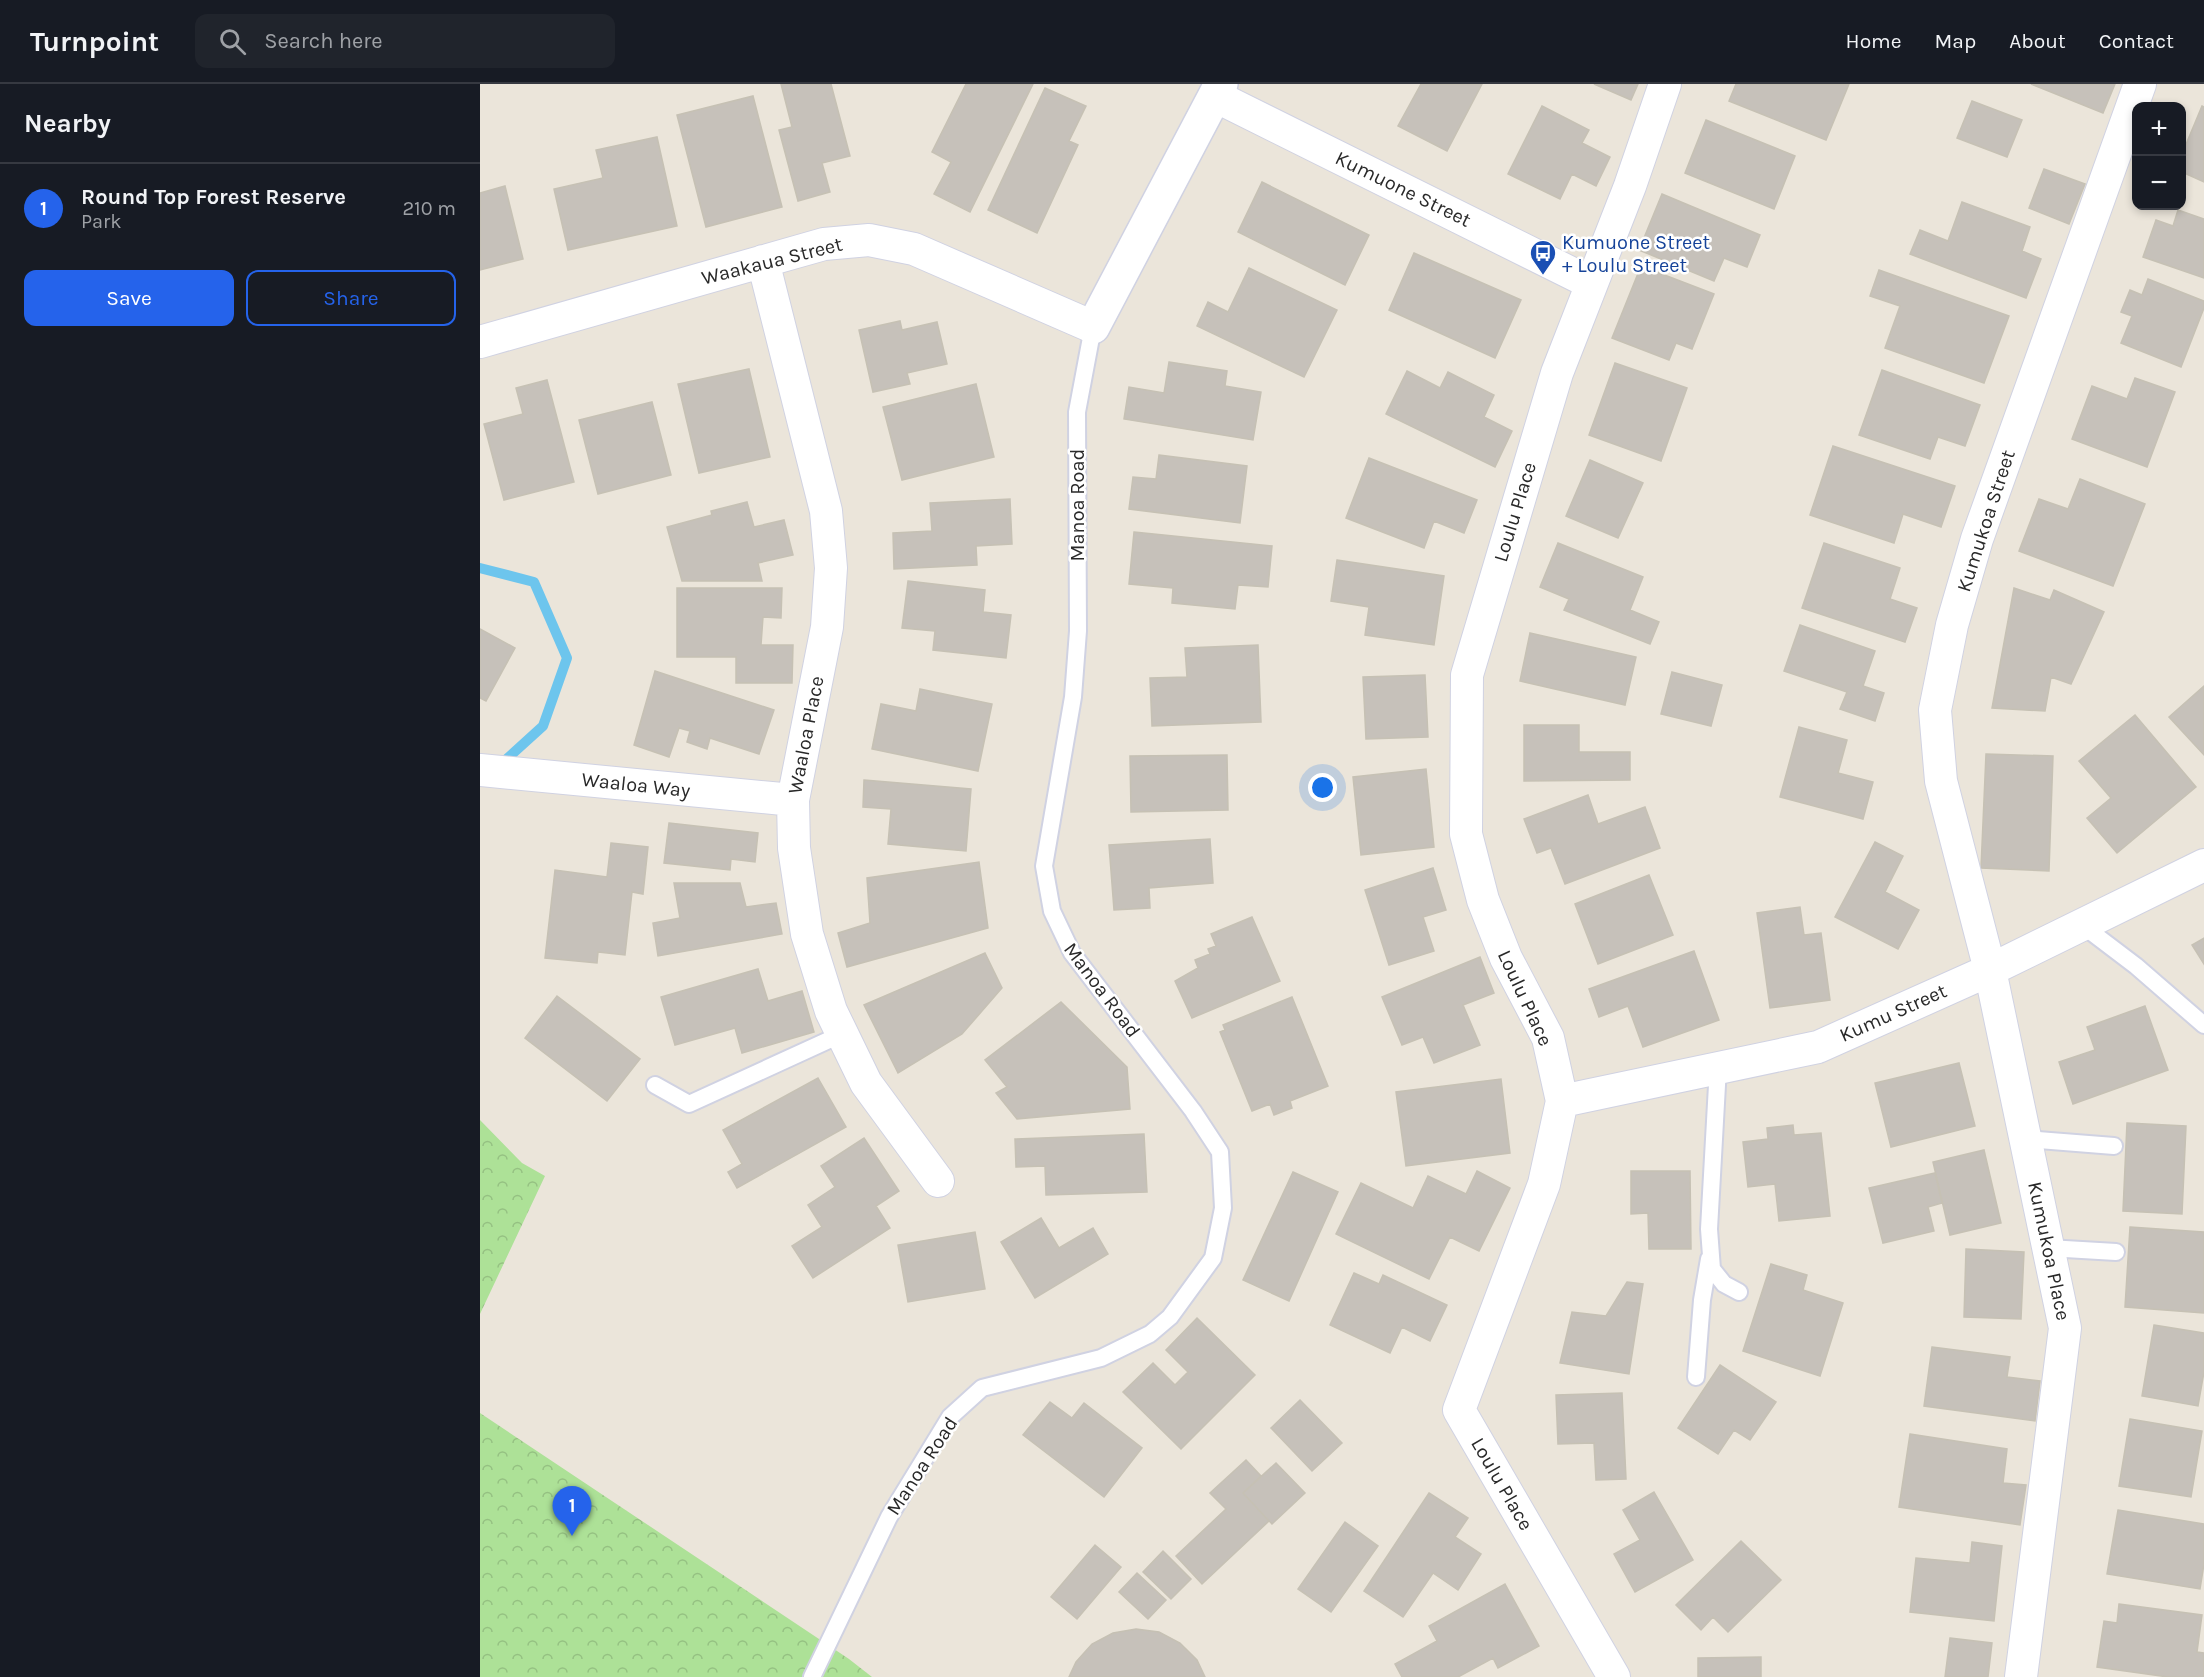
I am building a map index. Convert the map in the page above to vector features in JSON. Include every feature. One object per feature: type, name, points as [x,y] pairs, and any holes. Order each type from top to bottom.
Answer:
[{"type":"street","name":"Loulu Place","points":[[1614,1677],[1460,1410],[1544,1184],[1562,1101],[1548,1038],[1506,958],[1483,900],[1466,834],[1467,675],[1557,373],[1630,186],[1665,84]]},
{"type":"street","name":"Kumukoa Street","points":[[1990,970],[1941,781],[1935,710],[1952,625],[1977,539],[2140,84]]},
{"type":"street","name":"Kumuone Street","points":[[1218,90],[1591,283]]},
{"type":"street","name":"Manoa Road","points":[[1093,327],[1218,90]]},
{"type":"street","name":"Waakaua Street","points":[[480,342],[763,261],[846,241],[892,243],[914,249],[1093,327]]},
{"type":"street","name":"Waaloa Place","points":[[763,261],[826,511],[831,568],[827,627],[793,800],[794,848],[807,934],[831,1011],[866,1083],[938,1181]]},
{"type":"street","name":"Waaloa Way","points":[[480,770],[793,800]]},
{"type":"street","name":"Kumu Street","points":[[1562,1101],[1818,1047],[1990,970],[2204,865]]},
{"type":"street","name":"Kumukoa Place","points":[[1990,970],[2065,1328],[2021,1677]]},
{"type":"lane","name":"Manoa Road","points":[[812,1677],[889,1517],[950,1418],[982,1389],[1101,1358],[1150,1334],[1175,1311],[1214,1258],[1223,1208],[1220,1152],[1193,1111],[1072,953],[1060,933],[1046,888],[1046,843],[1075,675],[1078,631],[1077,412],[1093,327]]},
{"type":"lane","points":[[2082,925],[2136,966],[2204,1025]]},
{"type":"lane","points":[[655,1085],[689,1104],[842,1034]]},
{"type":"lane","points":[[1718,1067],[1709,1229],[1712,1269],[1724,1284],[1739,1292]]},
{"type":"lane","points":[[2026,1139],[2114,1146]]},
{"type":"lane","points":[[2048,1248],[2116,1252]]},
{"type":"lane","points":[[1696,1377],[1701,1300],[1711,1252]]},
{"type":"green space","points":[[480,1120],[522,1163],[545,1176],[480,1314]]},
{"type":"green space","points":[[480,1413],[849,1659],[872,1677],[480,1677]]},
{"type":"building","points":[[781,84],[831,84],[850,156],[822,163],[830,192],[798,201],[779,130],[792,127]]},
{"type":"building","points":[[966,84],[1033,84],[970,212],[934,194],[951,162],[932,152]]},
{"type":"building","points":[[1421,84],[1482,84],[1447,151],[1398,126]]},
{"type":"building","points":[[1594,84],[1638,84],[1631,100]]},
{"type":"building","points":[[1736,84],[1849,84],[1826,140],[1729,101]]},
{"type":"building","points":[[2031,84],[2115,84],[2103,113]]},
{"type":"building","points":[[1045,88],[1086,106],[1069,141],[1078,145],[1037,233],[988,210]]},
{"type":"building","points":[[753,96],[782,207],[706,227],[677,115]]},
{"type":"building","points":[[1972,101],[2022,120],[2007,157],[1957,138]]},
{"type":"building","points":[[1542,106],[1589,130],[1582,143],[1610,157],[1596,186],[1572,174],[1560,199],[1508,174]]},
{"type":"building","points":[[2202,106],[2204,107],[2204,182],[2186,174],[2186,144]]},
{"type":"building","points":[[1706,120],[1795,156],[1774,209],[1685,173]]},
{"type":"building","points":[[657,137],[677,226],[568,250],[554,189],[603,178],[596,150]]},
{"type":"building","points":[[2044,169],[2085,184],[2069,224],[2029,208]]},
{"type":"building","points":[[1262,182],[1369,235],[1345,285],[1238,232]]},
{"type":"building","points":[[505,186],[523,259],[480,270],[480,193]]},
{"type":"building","points":[[1662,194],[1760,235],[1747,267],[1724,258],[1714,281],[1639,250]]},
{"type":"building","points":[[1962,202],[2030,227],[2022,251],[2041,259],[2026,298],[1910,254],[1920,230],[1948,241]]},
{"type":"building","points":[[2178,210],[2204,219],[2204,278],[2143,257],[2156,220],[2173,226]]},
{"type":"building","points":[[1414,253],[1521,300],[1495,358],[1389,310]]},
{"type":"building","points":[[1641,266],[1714,294],[1692,349],[1676,343],[1669,360],[1612,338]]},
{"type":"building","points":[[1249,268],[1337,310],[1304,377],[1197,326],[1208,302],[1228,312]]},
{"type":"building","points":[[1879,270],[2009,316],[1984,383],[1885,348],[1900,306],[1870,296]]},
{"type":"building","points":[[2148,279],[2204,301],[2204,308],[2181,367],[2121,343],[2132,316],[2121,312],[2130,290],[2142,295]]},
{"type":"building","points":[[900,321],[902,330],[937,322],[947,364],[907,373],[910,384],[873,392],[859,330]]},
{"type":"building","points":[[1169,362],[1227,371],[1225,386],[1261,392],[1253,440],[1124,419],[1129,387],[1164,393]]},
{"type":"building","points":[[1615,363],[1687,388],[1661,461],[1589,435]]},
{"type":"building","points":[[749,369],[770,457],[699,473],[678,384]]},
{"type":"building","points":[[1882,370],[1980,405],[1965,446],[1938,437],[1930,459],[1859,435]]},
{"type":"building","points":[[1407,371],[1440,388],[1448,372],[1494,395],[1484,417],[1512,431],[1495,467],[1386,414]]},
{"type":"building","points":[[2135,378],[2175,392],[2147,467],[2072,439],[2092,386],[2127,399]]},
{"type":"building","points":[[547,380],[574,482],[504,500],[484,424],[523,414],[516,388]]},
{"type":"building","points":[[976,384],[994,457],[902,480],[883,407]]},
{"type":"building","points":[[652,402],[671,475],[598,494],[579,420]]},
{"type":"building","points":[[1833,446],[1955,486],[1941,527],[1903,514],[1894,543],[1810,515]]},
{"type":"building","points":[[1159,455],[1247,466],[1240,523],[1129,509],[1133,477],[1156,479]]},
{"type":"building","points":[[1369,458],[1477,500],[1464,533],[1434,521],[1424,548],[1346,518]]},
{"type":"building","points":[[1590,460],[1643,483],[1618,538],[1566,516]]},
{"type":"building","points":[[2080,479],[2145,504],[2113,586],[2019,551],[2039,499],[2068,509]]},
{"type":"building","points":[[1010,499],[1012,544],[976,546],[977,565],[894,569],[893,533],[932,531],[930,503]]},
{"type":"building","points":[[747,502],[754,527],[784,520],[793,555],[758,563],[762,581],[682,581],[667,527],[712,515],[711,511]]},
{"type":"building","points":[[1134,532],[1272,546],[1268,587],[1238,585],[1235,609],[1172,603],[1173,588],[1129,584]]},
{"type":"building","points":[[1558,543],[1643,577],[1630,610],[1659,622],[1650,644],[1564,610],[1569,599],[1540,587]]},
{"type":"building","points":[[1824,543],[1900,568],[1890,599],[1917,608],[1905,642],[1802,608]]},
{"type":"building","points":[[1337,560],[1444,576],[1434,645],[1365,635],[1369,607],[1331,601]]},
{"type":"building","points":[[908,581],[985,590],[983,612],[1011,615],[1006,658],[933,650],[935,631],[902,628]]},
{"type":"building","points":[[677,588],[782,588],[781,618],[763,617],[761,645],[793,645],[792,683],[736,683],[736,657],[677,657]]},
{"type":"building","points":[[2014,588],[2050,600],[2054,590],[2104,612],[2071,684],[2051,677],[2045,711],[1992,708]]},
{"type":"building","points":[[1800,625],[1875,651],[1863,686],[1884,693],[1875,721],[1840,709],[1847,692],[1784,671]]},
{"type":"building","points":[[480,629],[515,648],[486,701],[480,698]]},
{"type":"building","points":[[1530,633],[1636,657],[1625,705],[1520,681]]},
{"type":"building","points":[[1258,645],[1261,722],[1152,726],[1150,678],[1187,677],[1185,648]]},
{"type":"building","points":[[655,671],[774,710],[759,754],[710,738],[707,749],[687,742],[690,731],[679,728],[669,757],[634,745]]},
{"type":"building","points":[[1672,672],[1722,685],[1711,726],[1661,714]]},
{"type":"building","points":[[1425,675],[1428,737],[1366,739],[1363,677]]},
{"type":"building","points":[[2204,686],[2204,755],[2169,717]]},
{"type":"building","points":[[920,689],[992,704],[978,771],[872,749],[881,704],[916,711]]},
{"type":"building","points":[[2135,715],[2196,787],[2117,853],[2087,818],[2111,798],[2079,761]]},
{"type":"building","points":[[1524,725],[1579,725],[1579,752],[1630,752],[1630,780],[1524,781]]},
{"type":"building","points":[[1799,727],[1847,740],[1838,773],[1873,782],[1863,819],[1780,797]]},
{"type":"building","points":[[1986,754],[2053,756],[2049,871],[1981,868]]},
{"type":"building","points":[[1227,755],[1228,810],[1131,812],[1130,756]]},
{"type":"building","points":[[1426,769],[1434,847],[1361,855],[1353,777]]},
{"type":"building","points":[[864,780],[971,789],[966,851],[888,844],[891,809],[863,807]]},
{"type":"building","points":[[1588,795],[1598,824],[1645,807],[1660,848],[1565,884],[1551,848],[1537,853],[1524,819]]},
{"type":"building","points":[[669,823],[758,833],[755,862],[731,859],[730,870],[664,863]]},
{"type":"building","points":[[1210,839],[1213,883],[1149,888],[1150,908],[1114,910],[1109,845]]},
{"type":"building","points":[[1875,842],[1903,856],[1885,892],[1919,910],[1898,949],[1835,917]]},
{"type":"building","points":[[611,843],[648,847],[643,894],[632,892],[625,955],[598,952],[597,963],[545,958],[555,870],[607,877]]},
{"type":"building","points":[[979,862],[988,928],[847,967],[838,933],[870,923],[867,878]]},
{"type":"building","points":[[1433,868],[1446,910],[1423,917],[1434,951],[1389,965],[1365,890]]},
{"type":"building","points":[[1649,875],[1673,935],[1598,964],[1575,904]]},
{"type":"building","points":[[674,883],[740,883],[746,907],[776,903],[782,934],[658,956],[653,923],[680,918]]},
{"type":"building","points":[[1800,907],[1804,935],[1821,933],[1830,1000],[1770,1008],[1757,913]]},
{"type":"building","points":[[1252,917],[1280,981],[1192,1018],[1175,981],[1198,968],[1195,960],[1210,954],[1208,949],[1216,946],[1211,934]]},
{"type":"building","points":[[2204,938],[2204,964],[2192,945]]},
{"type":"building","points":[[1694,951],[1719,1020],[1643,1047],[1628,1006],[1599,1017],[1589,989]]},
{"type":"building","points":[[985,953],[1002,988],[962,1034],[898,1073],[864,1005]]},
{"type":"building","points":[[1480,957],[1494,993],[1463,1005],[1480,1045],[1434,1063],[1423,1037],[1402,1045],[1382,997]]},
{"type":"building","points":[[758,969],[768,1001],[802,991],[814,1032],[742,1053],[735,1028],[675,1045],[661,997]]},
{"type":"building","points":[[557,996],[640,1059],[607,1101],[525,1038]]},
{"type":"building","points":[[1292,997],[1328,1086],[1290,1101],[1292,1108],[1274,1115],[1270,1104],[1252,1111],[1220,1032],[1225,1030],[1223,1025]]},
{"type":"building","points":[[1061,1002],[1127,1067],[1130,1109],[1017,1119],[996,1093],[1007,1087],[985,1060]]},
{"type":"building","points":[[2145,1006],[2168,1070],[2073,1104],[2059,1062],[2095,1050],[2087,1027]]},
{"type":"building","points":[[1959,1063],[1975,1126],[1891,1147],[1875,1083]]},
{"type":"building","points":[[818,1078],[846,1127],[737,1188],[728,1172],[742,1164],[723,1130]]},
{"type":"building","points":[[1501,1079],[1510,1153],[1406,1166],[1396,1092]]},
{"type":"building","points":[[2127,1123],[2186,1126],[2182,1214],[2123,1211]]},
{"type":"building","points":[[1793,1125],[1794,1135],[1821,1133],[1830,1216],[1779,1221],[1775,1184],[1748,1187],[1743,1142],[1768,1139],[1767,1128]]},
{"type":"building","points":[[1144,1134],[1147,1192],[1046,1195],[1045,1166],[1016,1167],[1015,1139]]},
{"type":"building","points":[[864,1138],[899,1191],[876,1206],[890,1228],[813,1278],[792,1246],[822,1227],[808,1205],[835,1187],[821,1166]]},
{"type":"building","points":[[1984,1150],[2001,1223],[1950,1235],[1933,1162]]},
{"type":"building","points":[[1477,1171],[1510,1188],[1479,1251],[1450,1237],[1429,1279],[1336,1234],[1361,1183],[1413,1208],[1428,1176],[1466,1194]]},
{"type":"building","points":[[1631,1171],[1690,1171],[1691,1249],[1649,1249],[1648,1213],[1631,1214]]},
{"type":"building","points":[[1293,1172],[1338,1192],[1289,1301],[1243,1280]]},
{"type":"building","points":[[1935,1173],[1942,1203],[1928,1207],[1934,1231],[1883,1243],[1869,1188]]},
{"type":"building","points":[[1041,1218],[1059,1248],[1093,1228],[1108,1254],[1035,1298],[1001,1242]]},
{"type":"building","points":[[2130,1227],[2204,1232],[2204,1313],[2125,1307]]},
{"type":"building","points":[[975,1232],[985,1289],[908,1302],[898,1245]]},
{"type":"building","points":[[1966,1249],[2024,1252],[2021,1319],[1964,1317]]},
{"type":"building","points":[[1771,1264],[1807,1275],[1803,1290],[1843,1303],[1820,1376],[1743,1351]]},
{"type":"building","points":[[1354,1273],[1379,1284],[1383,1275],[1447,1305],[1430,1341],[1402,1327],[1390,1353],[1330,1325]]},
{"type":"building","points":[[1627,1282],[1643,1284],[1629,1374],[1560,1363],[1572,1312],[1606,1316]]},
{"type":"building","points":[[1197,1318],[1255,1375],[1181,1449],[1123,1392],[1153,1363],[1175,1385],[1188,1372],[1166,1350]]},
{"type":"building","points":[[2154,1325],[2204,1333],[2204,1372],[2198,1406],[2142,1396]]},
{"type":"building","points":[[1932,1347],[2010,1357],[2007,1377],[2040,1381],[2035,1421],[1924,1406]]},
{"type":"building","points":[[1720,1365],[1776,1402],[1750,1440],[1734,1430],[1718,1454],[1678,1428]]},
{"type":"building","points":[[1622,1393],[1626,1479],[1596,1480],[1594,1443],[1558,1444],[1556,1395]]},
{"type":"building","points":[[1300,1400],[1342,1443],[1312,1471],[1271,1428]]},
{"type":"building","points":[[1050,1402],[1072,1418],[1084,1403],[1142,1448],[1104,1497],[1023,1435]]},
{"type":"building","points":[[2130,1419],[2202,1431],[2191,1497],[2119,1486]]},
{"type":"building","points":[[1910,1434],[2007,1449],[2003,1483],[2026,1485],[2020,1525],[1899,1507]]},
{"type":"building","points":[[1246,1460],[1261,1476],[1243,1493],[1269,1521],[1202,1584],[1176,1556],[1226,1509],[1210,1493]]},
{"type":"building","points":[[1276,1463],[1305,1493],[1272,1524],[1243,1493]]},
{"type":"building","points":[[1654,1492],[1693,1560],[1635,1592],[1614,1554],[1640,1540],[1623,1510]]},
{"type":"building","points":[[1429,1493],[1468,1518],[1455,1537],[1481,1554],[1458,1590],[1433,1573],[1403,1617],[1364,1591]]},
{"type":"building","points":[[2118,1510],[2204,1524],[2204,1564],[2200,1589],[2107,1574]]},
{"type":"building","points":[[1345,1522],[1378,1546],[1331,1612],[1298,1589]]},
{"type":"building","points":[[1741,1541],[1781,1580],[1728,1632],[1713,1617],[1701,1630],[1676,1605]]},
{"type":"building","points":[[1972,1542],[2002,1546],[1994,1621],[1910,1612],[1916,1558],[1970,1563]]},
{"type":"building","points":[[1095,1545],[1121,1567],[1077,1619],[1051,1597]]},
{"type":"building","points":[[1163,1551],[1191,1579],[1171,1599],[1143,1572]]},
{"type":"building","points":[[1137,1573],[1166,1600],[1148,1619],[1119,1592]]},
{"type":"building","points":[[1505,1584],[1539,1646],[1498,1668],[1493,1658],[1458,1677],[1402,1677],[1395,1664],[1437,1641],[1429,1626]]},
{"type":"building","points":[[2119,1604],[2202,1615],[2197,1652],[2204,1653],[2204,1677],[2168,1677],[2097,1667],[2104,1621],[2117,1623]]},
{"type":"building","points":[[1136,1629],[1159,1632],[1180,1643],[1197,1660],[1205,1677],[1069,1677],[1076,1662],[1092,1644],[1113,1633]]},
{"type":"building","points":[[1950,1638],[1992,1643],[1988,1677],[1945,1677]]},
{"type":"building","points":[[1761,1657],[1761,1677],[1698,1677],[1698,1658]]},
{"type":"waterway","points":[[480,568],[534,582],[567,658],[543,726],[500,765]]},
{"type":"place","name":"Kumuone Street + Loulu Street","points":[[1543,276]]},
{"type":"place","name":"Round Top Forest Reserve","points":[[572,1536]]}]
